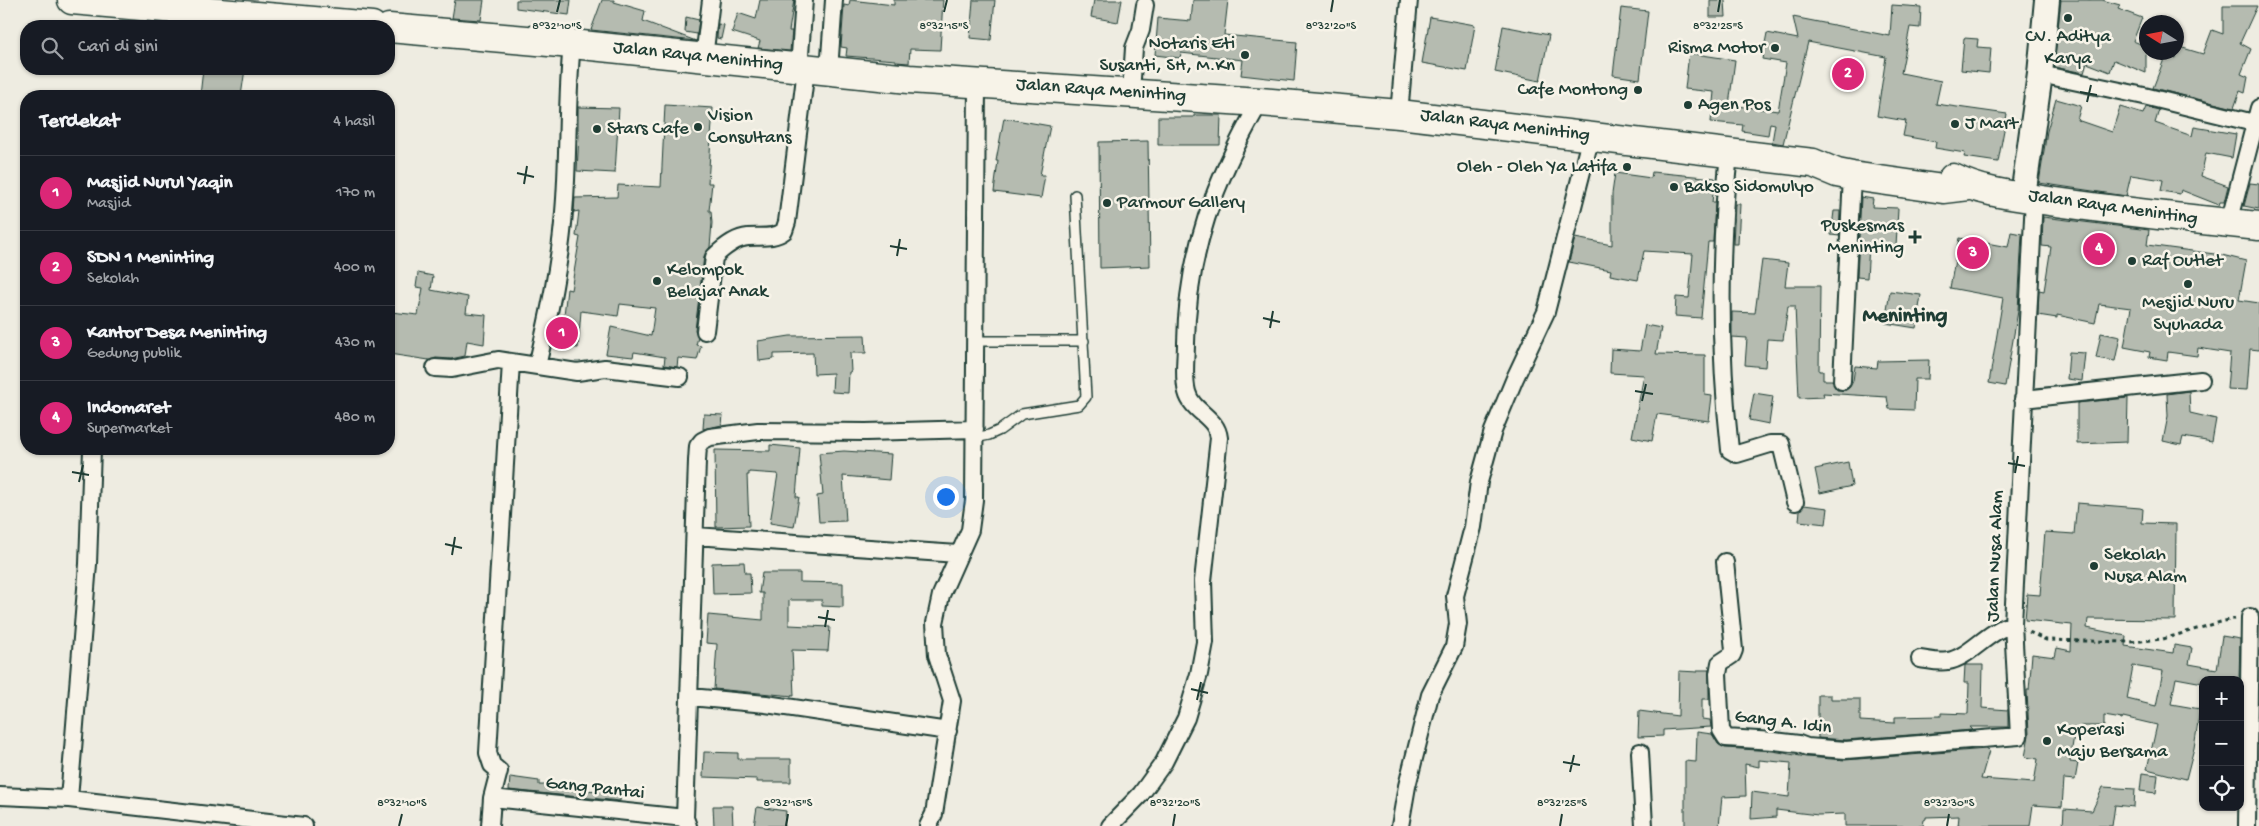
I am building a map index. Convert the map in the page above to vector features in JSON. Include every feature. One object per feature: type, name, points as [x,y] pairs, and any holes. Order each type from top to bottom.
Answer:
[{"type":"highway","points":[[72,0],[303,20]]},
{"type":"highway","name":"Jalan Raya Meninting","points":[[395,29],[572,44],[811,70],[1260,102],[1399,114],[1813,163],[1836,173],[1943,189],[1968,186]]},
{"type":"highway","name":"Jalan Raya Meninting","points":[[1813,163],[1839,158],[1847,159],[1946,175],[1968,186],[2028,197],[2128,213],[2259,226]]},
{"type":"main road","points":[[2028,197],[2047,0]]},
{"type":"street","points":[[704,58],[711,0]]},
{"type":"street","points":[[804,0],[811,70]]},
{"type":"street","points":[[705,330],[714,257],[738,240],[747,237],[778,235],[784,231],[811,70],[834,0]]},
{"type":"street","points":[[1399,114],[1409,0]]},
{"type":"street","points":[[1132,94],[1134,48],[1141,30],[1145,5]]},
{"type":"street","points":[[536,366],[553,298],[563,221],[567,169],[568,82],[572,44]]},
{"type":"street","points":[[2040,74],[2144,96],[2257,116],[2229,223]]},
{"type":"street","points":[[928,826],[934,814],[952,702],[937,655],[935,623],[941,595],[970,530],[974,500],[977,83]]},
{"type":"street","points":[[1110,826],[1141,794],[1164,762],[1186,718],[1199,674],[1205,642],[1203,581],[1219,438],[1215,424],[1193,404],[1187,394],[1186,337],[1188,292],[1200,235],[1215,190],[1234,147],[1260,102]]},
{"type":"street","points":[[1400,826],[1407,786],[1430,695],[1454,647],[1458,624],[1455,596],[1473,527],[1479,482],[1493,431],[1546,312],[1591,136]]},
{"type":"street","points":[[1729,152],[1723,212],[1721,280],[1725,387],[1730,450],[1737,454],[1770,444],[1781,444],[1795,502]]},
{"type":"street","points":[[1842,381],[1852,176]]},
{"type":"street","name":"Jalan Nusa Alam","points":[[2019,736],[2013,624],[2023,399],[2028,197]]},
{"type":"street","points":[[435,368],[452,369],[489,361],[511,362],[577,372],[605,368],[680,377]]},
{"type":"street","points":[[490,826],[492,798],[499,771],[492,765],[488,753],[511,362]]},
{"type":"street","points":[[2023,399],[2201,380]]},
{"type":"street","points":[[687,822],[698,446],[702,441],[710,437],[758,431],[975,433]]},
{"type":"street","points":[[69,799],[88,564],[92,455]]},
{"type":"street","points":[[695,536],[958,554]]},
{"type":"street","name":"Gang A. Idin","points":[[1725,562],[1734,650],[1732,655],[1720,663],[1718,674],[1720,730],[1726,738],[1774,741],[1798,744],[1807,748],[1846,750],[2019,736]]},
{"type":"street","points":[[2247,826],[2250,617]]},
{"type":"street","points":[[1920,659],[1950,661],[1959,657],[1994,631],[2013,624]]},
{"type":"street","points":[[690,697],[766,704],[948,731]]},
{"type":"street","points":[[1640,752],[1644,826]]},
{"type":"street","points":[[0,796],[69,799],[304,826]]},
{"type":"street","name":"Gang Pantai","points":[[492,798],[687,822]]},
{"type":"lane","points":[[975,433],[989,435],[1000,430],[1022,414],[1079,406],[1084,402],[1086,396],[1084,341],[1075,194]]},
{"type":"lane","points":[[975,340],[1084,341]]},
{"type":"path","points":[[2013,624],[2046,640],[2130,642],[2163,639],[2224,621],[2250,617]]},
{"type":"building","points":[[455,0],[484,0],[481,20],[452,18]]},
{"type":"building","points":[[516,0],[571,0],[569,15],[516,8]]},
{"type":"building","points":[[602,0],[614,0],[614,2],[645,11],[643,21],[696,41],[591,30]]},
{"type":"building","points":[[760,0],[794,0],[789,31],[792,31],[790,51],[758,48],[760,41],[732,32],[738,13],[756,19]]},
{"type":"building","points":[[850,0],[894,5],[894,0],[943,0],[940,50],[910,49],[909,63],[896,62],[896,60],[846,56],[847,48],[841,47],[844,5],[849,6]]},
{"type":"building","points":[[973,0],[995,0],[991,40],[970,38]]},
{"type":"building","points":[[1094,0],[1122,0],[1118,22],[1091,17]]},
{"type":"building","points":[[1193,0],[1228,0],[1224,35],[1297,42],[1294,81],[1241,75],[1243,60],[1181,53],[1180,58],[1155,55],[1158,18],[1191,21]]},
{"type":"building","points":[[1710,0],[1725,0],[1726,17],[1710,17]]},
{"type":"building","points":[[2061,0],[2102,0],[2120,5],[2118,9],[2139,17],[2139,26],[2133,41],[2139,43],[2139,60],[2146,60],[2146,73],[2114,60],[2110,72],[2087,63],[2084,73],[2054,67]]},
{"type":"building","points":[[1892,5],[1921,7],[1920,28],[1910,27],[1901,73],[1941,81],[1936,104],[2007,114],[1998,162],[1964,157],[1965,153],[1935,148],[1936,142],[1903,136],[1906,121],[1877,116],[1886,57],[1808,42],[1783,144],[1772,142],[1775,124],[1770,123],[1768,135],[1742,131],[1743,125],[1711,122],[1714,92],[1685,89],[1689,53],[1735,60],[1729,105],[1778,111],[1786,63],[1762,59],[1767,33],[1798,39],[1793,17],[1890,36]]},
{"type":"building","points":[[2223,6],[2257,6],[2240,43],[2251,49],[2241,74],[2248,77],[2245,93],[2240,91],[2234,108],[2153,88],[2164,60],[2184,60],[2184,48],[2203,54],[2212,30],[2223,34]]},
{"type":"building","points":[[1621,8],[1648,11],[1640,79],[1613,75]]},
{"type":"building","points":[[686,17],[699,20],[697,34],[685,32]]},
{"type":"building","points":[[1430,17],[1475,25],[1467,71],[1422,63]]},
{"type":"building","points":[[718,24],[724,25],[721,39],[717,38]]},
{"type":"building","points":[[1503,26],[1549,35],[1540,81],[1495,72]]},
{"type":"building","points":[[1964,38],[1978,39],[1977,47],[1991,48],[1989,73],[1961,70]]},
{"type":"building","points":[[202,75],[244,75],[242,90],[201,90]]},
{"type":"building","points":[[2056,99],[2081,106],[2077,120],[2112,132],[2120,107],[2143,114],[2146,107],[2159,110],[2155,123],[2192,136],[2194,127],[2236,134],[2232,158],[2206,153],[2201,176],[2228,186],[2224,202],[2220,202],[2219,205],[2181,190],[2180,194],[2161,191],[2163,180],[2131,175],[2126,196],[2039,183],[2047,131]]},
{"type":"building","points":[[665,105],[713,108],[708,183],[712,183],[709,211],[711,211],[712,223],[710,247],[704,256],[695,330],[698,337],[696,345],[701,346],[697,360],[678,358],[677,367],[664,365],[665,357],[634,352],[633,357],[606,354],[611,327],[651,336],[655,308],[620,304],[618,316],[581,311],[578,348],[554,346],[557,323],[563,324],[567,289],[571,290],[580,237],[576,236],[579,211],[574,212],[575,198],[617,197],[618,185],[661,187]]},
{"type":"building","points":[[578,107],[619,108],[615,173],[577,171]]},
{"type":"building","points":[[1194,115],[1221,115],[1220,145],[1158,145],[1158,117],[1194,117]]},
{"type":"building","points":[[1004,118],[1050,126],[1040,175],[1045,175],[1041,198],[994,192],[998,161],[996,161]]},
{"type":"building","points":[[1148,141],[1150,266],[1100,268],[1099,142]]},
{"type":"building","points":[[1652,172],[1715,178],[1712,202],[1715,202],[1713,242],[1708,242],[1701,318],[1675,316],[1676,297],[1689,298],[1693,254],[1644,251],[1638,280],[1610,275],[1611,270],[1569,262],[1575,238],[1612,245],[1612,194],[1615,173],[1651,178]]},
{"type":"building","points":[[2250,183],[2259,184],[2259,209],[2244,206]]},
{"type":"building","points":[[1861,197],[1873,199],[1872,207],[1898,208],[1896,247],[1869,245],[1867,278],[1857,277]]},
{"type":"building","points":[[1735,204],[1740,204],[1738,244],[1733,244]]},
{"type":"building","points":[[1834,211],[1840,211],[1839,236],[1831,235]]},
{"type":"building","points":[[2043,217],[2149,230],[2147,245],[2222,255],[2246,261],[2239,300],[2259,303],[2259,350],[2250,349],[2247,390],[2227,389],[2230,353],[2198,348],[2197,356],[2168,352],[2167,360],[2149,357],[2150,352],[2124,347],[2131,308],[2099,304],[2095,323],[2057,315],[2057,318],[2038,315],[2039,290],[2044,291],[2051,247],[2042,246]]},
{"type":"building","points":[[2011,232],[2022,234],[2018,311],[2005,386],[1989,383],[2003,298],[1950,288],[1959,238],[2008,247]]},
{"type":"building","points":[[1762,260],[1788,263],[1785,286],[1820,286],[1819,371],[1823,371],[1823,380],[1832,380],[1837,390],[1846,390],[1850,387],[1853,381],[1855,366],[1877,368],[1878,361],[1929,360],[1928,379],[1915,379],[1914,410],[1889,409],[1887,397],[1823,393],[1824,397],[1799,398],[1795,306],[1788,306],[1783,340],[1767,339],[1765,367],[1745,365],[1747,338],[1732,337],[1732,312],[1755,313]]},
{"type":"building","points":[[418,273],[433,276],[431,290],[468,297],[466,313],[486,315],[484,344],[467,341],[465,356],[451,359],[436,358],[429,360],[395,355],[395,312],[418,315],[423,288],[416,287]]},
{"type":"building","points":[[1890,291],[1921,295],[1916,328],[1885,323]]},
{"type":"building","points":[[1645,325],[1661,328],[1656,354],[1705,355],[1705,395],[1712,396],[1709,421],[1657,414],[1652,441],[1632,437],[1644,375],[1610,373],[1611,349],[1640,351]]},
{"type":"building","points":[[2101,333],[2120,337],[2115,361],[2096,358]]},
{"type":"building","points":[[865,335],[866,353],[850,353],[851,372],[849,372],[848,393],[832,392],[833,373],[814,374],[813,353],[774,354],[774,359],[759,361],[758,341],[790,336]]},
{"type":"building","points":[[2069,352],[2085,353],[2082,381],[2067,379]]},
{"type":"building","points":[[2189,391],[2190,413],[2216,419],[2212,442],[2183,437],[2181,445],[2163,441],[2168,416],[2167,394]]},
{"type":"building","points":[[1754,393],[1773,396],[1769,424],[1749,420]]},
{"type":"building","points":[[2128,398],[2127,442],[2077,444],[2077,403]]},
{"type":"building","points":[[704,414],[723,415],[722,425],[703,429]]},
{"type":"building","points":[[770,445],[800,448],[796,497],[799,497],[794,527],[770,523],[778,474],[749,472],[749,475],[747,475],[749,526],[716,527],[715,450],[770,451]]},
{"type":"building","points":[[844,451],[891,454],[889,480],[843,476],[846,521],[819,522],[817,496],[823,495],[819,453]]},
{"type":"building","points":[[1848,462],[1852,486],[1820,493],[1815,469]]},
{"type":"building","points":[[2077,503],[2140,508],[2143,509],[2142,523],[2176,524],[2175,620],[2088,619],[2087,628],[2126,636],[2125,646],[2173,653],[2174,645],[2192,648],[2189,664],[2217,669],[2222,636],[2240,639],[2239,676],[2199,676],[2199,682],[2176,678],[2171,704],[2199,709],[2194,748],[2186,779],[2147,769],[2157,725],[2123,717],[2122,719],[2104,716],[2104,726],[2080,726],[2079,735],[2074,735],[2070,762],[2078,763],[2075,780],[2064,779],[2062,807],[2033,805],[2030,826],[1958,826],[1959,816],[1926,817],[1923,826],[1845,826],[1845,814],[1818,815],[1776,810],[1776,817],[1751,819],[1752,792],[1789,797],[1791,763],[1759,760],[1759,767],[1745,764],[1746,796],[1722,797],[1719,826],[1685,826],[1685,761],[1696,762],[1697,732],[1712,734],[1718,744],[1725,748],[1773,751],[1806,757],[1845,760],[1987,749],[1989,751],[1981,779],[2034,783],[2038,759],[2025,757],[2029,735],[2027,690],[2029,690],[2032,654],[2055,657],[2057,648],[2071,651],[2072,625],[2025,620],[2027,594],[2040,595],[2045,532],[2074,534]],"holes":[[[2133,666],[2163,671],[2156,706],[2127,699]]]},
{"type":"building","points":[[1804,505],[1828,508],[1826,524],[1799,521],[1800,510]]},
{"type":"building","points":[[744,562],[745,573],[750,573],[751,593],[713,594],[712,563]]},
{"type":"building","points":[[762,573],[800,573],[800,582],[843,583],[843,607],[822,606],[822,600],[789,600],[789,625],[830,627],[828,651],[792,650],[794,696],[714,689],[717,644],[706,643],[708,615],[763,620],[763,593],[759,593]]},
{"type":"building","points":[[1965,665],[1983,665],[1982,708],[2008,710],[2008,727],[1969,727],[1972,730],[1846,740],[1818,738],[1818,695],[1831,695],[1831,699],[1860,699],[1860,721],[1895,723],[1895,717],[1941,716],[1941,713],[1968,714],[1969,683],[1964,683]]},
{"type":"building","points":[[1698,670],[1709,670],[1709,699],[1702,699],[1702,719],[1710,720],[1711,727],[1663,730],[1663,736],[1638,737],[1639,711],[1678,716],[1679,671],[1698,672]]},
{"type":"building","points":[[704,752],[738,753],[738,759],[791,759],[791,782],[757,782],[757,779],[703,777]]},
{"type":"building","points":[[2142,773],[2158,775],[2156,793],[2140,791]]},
{"type":"building","points":[[510,777],[539,781],[539,785],[581,786],[581,790],[621,792],[620,801],[509,790]]},
{"type":"building","points":[[2103,787],[2135,789],[2134,807],[2115,805],[2112,826],[2063,826],[2064,809],[2092,811]]},
{"type":"building","points":[[713,806],[732,806],[733,826],[714,826]]},
{"type":"building","points":[[757,807],[786,811],[784,826],[754,826]]},
{"type":"place","name":"CV. Aditya Karya","points":[[2068,18]]},
{"type":"place","name":"Risma Motor","points":[[1775,48]]},
{"type":"place","name":"Notaris Eti Susanti, SH, M.Kn","points":[[1245,55]]},
{"type":"place","name":"SDN 1 Meninting","points":[[1848,74]]},
{"type":"place","name":"Cafe Montong","points":[[1638,90]]},
{"type":"place","name":"Agen Pos","points":[[1688,105]]},
{"type":"place","name":"J Mart","points":[[1955,124]]},
{"type":"place","name":"Vision Consultans","points":[[698,127]]},
{"type":"place","name":"Stars Cafe","points":[[597,129]]},
{"type":"place","name":"Oleh - Oleh Ya Latifa","points":[[1627,167]]},
{"type":"place","name":"Bakso Sidomulyo","points":[[1674,187]]},
{"type":"place","name":"Parmour Gallery","points":[[1107,203]]},
{"type":"place","name":"Puskesmas Meninting","points":[[1915,237]]},
{"type":"place","name":"Indomaret","points":[[2099,249]]},
{"type":"place","name":"Kantor Desa Meninting","points":[[1973,253]]},
{"type":"place","name":"Raf Outlet","points":[[2132,261]]},
{"type":"place","name":"Kelompok Belajar Anak","points":[[657,281]]},
{"type":"place","name":"Mesjid Nuru Syuhada","points":[[2188,284]]},
{"type":"place","name":"Masjid Nurul Yaqin","points":[[562,333]]},
{"type":"place","name":"Sekolah Nusa Alam","points":[[2094,566]]},
{"type":"place","name":"Koperasi Maju Bersama","points":[[2047,741]]},
{"type":"district","name":"Meninting","points":[[1905,317]]}]
